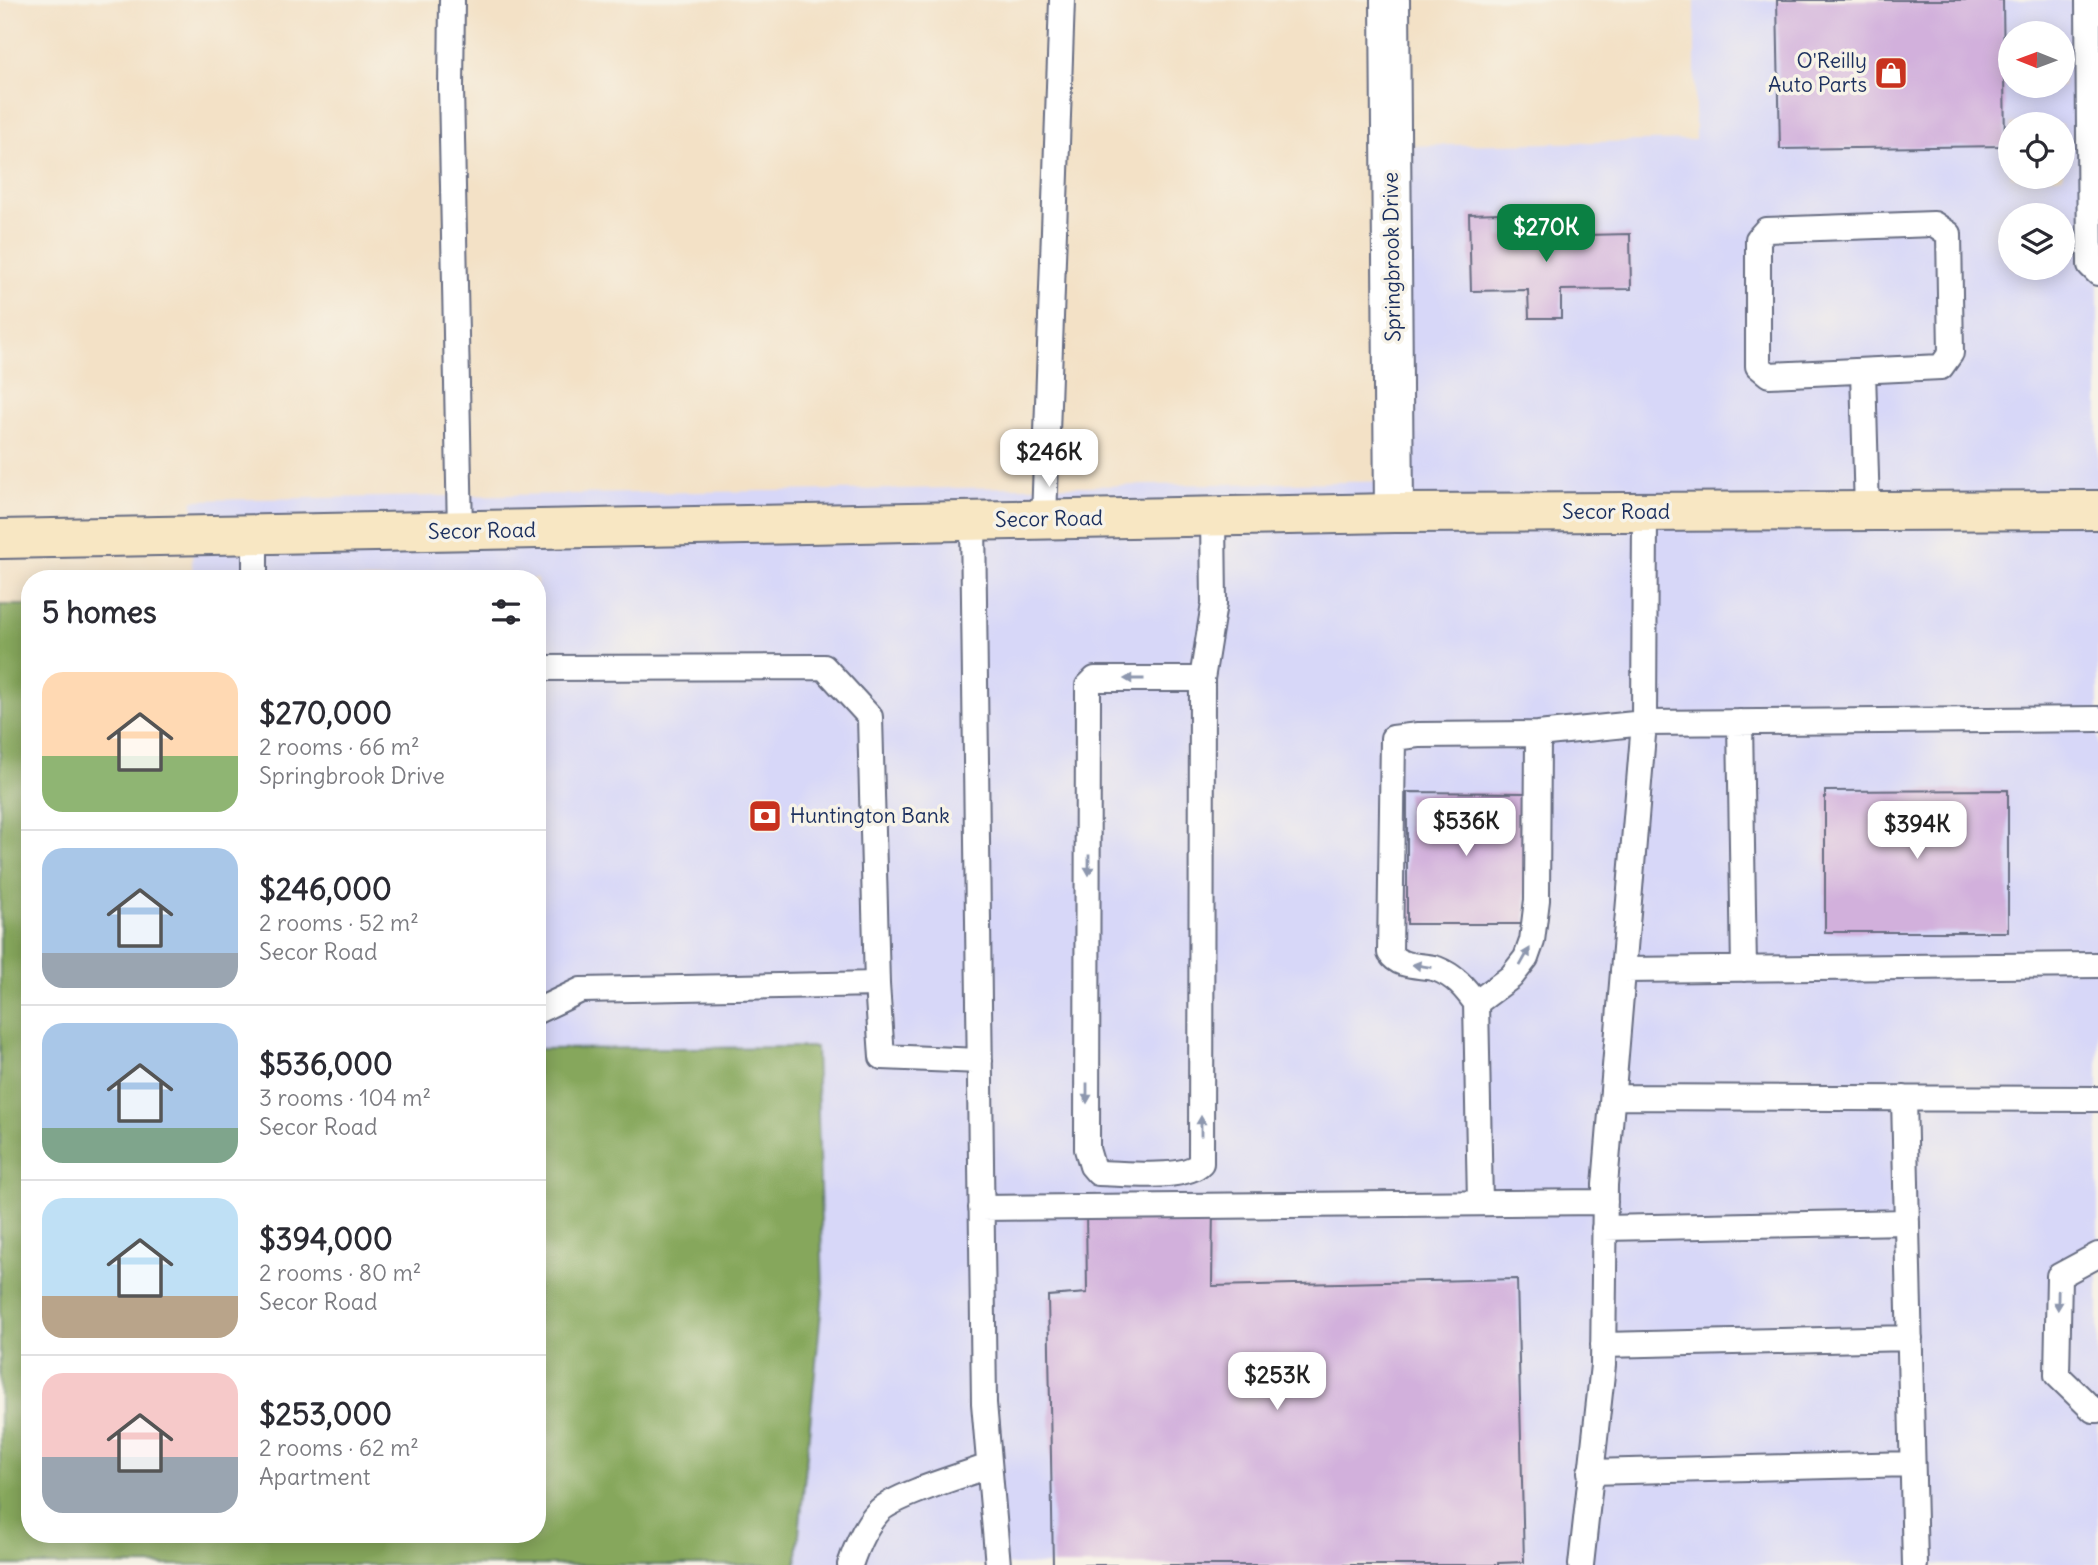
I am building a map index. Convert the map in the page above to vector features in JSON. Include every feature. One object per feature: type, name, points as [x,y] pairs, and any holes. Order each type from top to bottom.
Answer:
[{"type":"street","name":"Springbrook Drive","points":[[1390,0],[1394,513]]},
{"type":"street","name":"Secor Road","points":[[0,539],[1394,513],[2098,510]]},
{"type":"lane","points":[[452,0],[451,102],[460,531]]},
{"type":"lane","points":[[1044,519],[1062,0]]},
{"type":"lane","points":[[2088,0],[2090,265],[2098,274]]},
{"type":"lane","points":[[1934,225],[1949,234],[1951,353],[1941,367],[1863,371],[1769,375],[1758,366],[1758,239],[1766,230],[1934,225]]},
{"type":"lane","points":[[1863,371],[1867,511]]},
{"type":"lane","points":[[1581,1565],[1603,1365],[1605,1202],[1644,723],[1645,512]]},
{"type":"lane","points":[[1202,678],[1095,679],[1088,686],[1087,1149],[1092,1166],[1098,1173],[1178,1174],[1195,1169],[1201,1163],[1202,678],[1214,604],[1213,517]]},
{"type":"lane","points":[[973,520],[984,1403],[998,1565]]},
{"type":"lane","points":[[255,535],[255,570]]},
{"type":"lane","points":[[546,668],[824,667],[870,717],[877,984],[883,1056],[980,1061]]},
{"type":"lane","points":[[1480,1203],[1476,1003],[1464,986],[1448,974],[1435,968],[1401,963],[1390,953],[1393,738],[1418,735],[1538,734],[1644,723],[2098,719]]},
{"type":"lane","points":[[1740,722],[1744,969]]},
{"type":"lane","points":[[1476,1003],[1511,977],[1526,958],[1532,941],[1537,900],[1538,734]]},
{"type":"lane","points":[[1623,970],[2098,965]]},
{"type":"lane","points":[[546,1007],[581,990],[877,984]]},
{"type":"lane","points":[[1613,1097],[2098,1099]]},
{"type":"lane","points":[[1904,1098],[1915,1565]]},
{"type":"lane","points":[[981,1208],[1605,1202]]},
{"type":"lane","points":[[1604,1228],[1907,1222]]},
{"type":"lane","points":[[2098,1255],[2059,1276],[2057,1375],[2093,1410],[2098,1410]]},
{"type":"lane","points":[[1603,1345],[1910,1338]]},
{"type":"lane","points":[[1590,1472],[1912,1464]]},
{"type":"lane","points":[[850,1565],[862,1534],[879,1510],[914,1493],[989,1466]]},
{"type":"shaded area","points":[[1695,0],[2098,0],[2098,1565],[796,1565],[823,1292],[815,1047],[546,1049],[546,570],[192,570],[193,500],[1407,481],[1402,146],[1695,140]]},
{"type":"green space","points":[[0,605],[21,605],[21,1543],[546,1543],[546,1049],[816,1047],[823,1292],[796,1565],[0,1565]]},
{"type":"building","name":"O'Reilly Auto Parts","points":[[1777,0],[2003,0],[2003,21],[1998,21],[1998,98],[2004,98],[2005,112],[1998,112],[1998,146],[1780,149]]},
{"type":"building","points":[[1499,213],[1499,237],[1630,234],[1631,289],[1561,290],[1561,318],[1529,318],[1528,290],[1471,291],[1469,214]]},
{"type":"building","points":[[2008,790],[2008,932],[1825,932],[1825,791]]},
{"type":"building","points":[[1407,792],[1525,793],[1525,924],[1407,924]]},
{"type":"building","points":[[1213,1205],[1212,1286],[1517,1279],[1524,1562],[1498,1565],[1053,1565],[1048,1296],[1087,1293],[1086,1206]]},
{"type":"place","name":"O'Reilly Auto Parts","points":[[1891,73]]},
{"type":"place","name":"Huntington Bank","points":[[765,816]]}]
